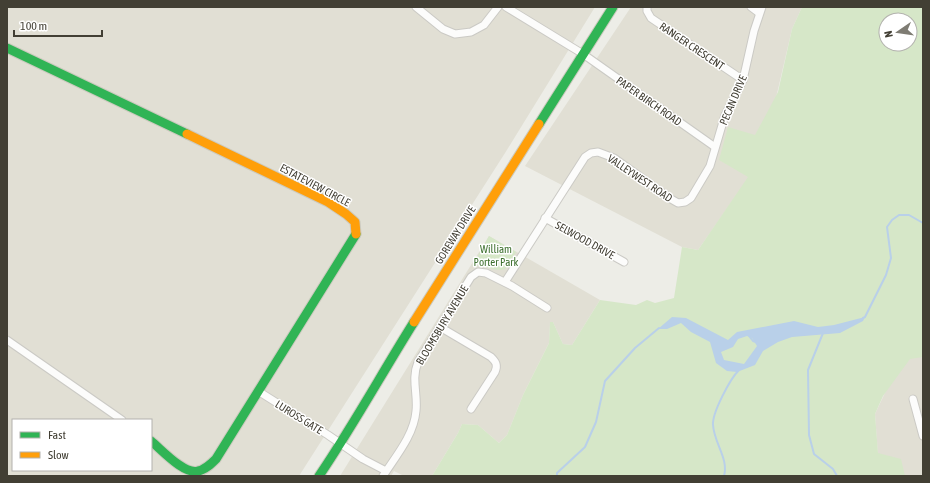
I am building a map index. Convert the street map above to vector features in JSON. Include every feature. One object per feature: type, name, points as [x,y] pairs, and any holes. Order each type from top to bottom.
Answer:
[{"type":"street","points":[[416,7],[443,29],[455,34],[471,32],[484,25],[498,7]]},
{"type":"street","name":"PAPER BIRCH ROAD","points":[[506,7],[583,54],[715,147]]},
{"type":"street","name":"GOREWAY DRIVE","points":[[319,476],[341,444],[367,401],[384,368],[614,7]]},
{"type":"street","name":"RANGER CRESCENT","points":[[647,7],[647,11],[651,18],[743,80]]},
{"type":"street","points":[[751,7],[760,10]]},
{"type":"street","name":"PECAN DRIVE","points":[[715,147],[725,115],[743,80],[760,10]]},
{"type":"street","name":"ESTATEVIEW CIRCLE","points":[[7,48],[328,202],[355,222],[356,233],[351,243],[216,459],[206,467],[195,472],[184,469],[152,442]]},
{"type":"street","name":"VALLEYWEST ROAD","points":[[505,282],[585,157],[591,153],[603,153],[614,158],[678,203],[685,202],[691,198],[710,166],[715,147]]},
{"type":"street","name":"SELWOOD DRIVE","points":[[546,218],[624,262]]},
{"type":"street","name":"BLOOMSBURY AVENUE","points":[[385,474],[412,430],[417,402],[414,371],[422,354],[471,277],[476,273],[486,273],[505,282],[547,308]]},
{"type":"street","points":[[440,327],[491,357],[496,362],[497,367],[495,372],[471,409]]},
{"type":"street","points":[[7,340],[121,419]]},
{"type":"street","name":"LUROSS GATE","points":[[258,391],[385,474]]},
{"type":"street","points":[[913,399],[923,436]]},
{"type":"shaded area","points":[[7,7],[595,7],[505,153],[299,476],[7,476]]},
{"type":"shaded area","points":[[631,7],[802,7],[792,29],[775,102],[749,177],[698,250],[682,247],[525,166]]},
{"type":"shaded area","points":[[489,236],[600,300],[572,345],[563,344],[553,322],[550,323],[549,343],[523,395],[507,435],[499,443],[478,425],[462,424],[432,476],[404,476],[394,471],[391,476],[340,476]]},
{"type":"shaded area","points":[[923,349],[923,476],[901,476],[878,455],[875,414],[901,359]]},
{"type":"green space","points":[[802,7],[923,7],[923,357],[910,359],[883,396],[875,414],[878,453],[901,459],[905,476],[432,476],[462,424],[478,425],[499,443],[507,435],[523,395],[549,343],[550,322],[553,322],[563,344],[572,345],[600,300],[636,305],[647,300],[655,303],[674,298],[682,247],[698,250],[748,177],[719,160],[728,127],[755,135],[778,92],[792,29]]},
{"type":"green space","name":"William Porter Park","points":[[489,236],[516,252],[505,269],[497,270],[477,265],[472,266]]},
{"type":"water","points":[[672,317],[686,318],[728,340],[737,332],[794,321],[818,327],[834,325],[865,317],[863,321],[840,333],[792,337],[778,342],[763,351],[755,365],[737,372],[727,371],[716,363],[710,342],[691,332],[681,323],[667,329],[658,329]],"holes":[[[747,336],[752,338],[757,346],[744,364],[724,360],[721,352],[733,347],[738,339]]]},
{"type":"waterway","points":[[863,318],[865,317],[886,275],[891,258],[887,227],[892,220],[899,215],[909,215],[923,223]]},
{"type":"waterway","points":[[557,476],[557,473],[585,447],[596,422],[605,381],[635,348],[659,328]]},
{"type":"waterway","points":[[823,333],[808,370],[809,435],[814,454],[833,469],[837,476]]},
{"type":"waterway","points":[[749,336],[756,342]]},
{"type":"waterway","points":[[724,476],[725,463],[714,432],[713,420],[722,396],[739,370]]},
{"type":"traffic: fast","points":[[539,124],[613,7]]},
{"type":"traffic: fast","points":[[7,48],[187,134]]},
{"type":"traffic: fast","points":[[152,442],[180,465],[192,471],[203,469],[216,459],[356,234]]},
{"type":"traffic: fast","points":[[319,476],[344,438],[414,322]]},
{"type":"traffic: slow","points":[[414,322],[539,124]]},
{"type":"traffic: slow","points":[[187,134],[328,202],[355,222],[356,234]]}]
